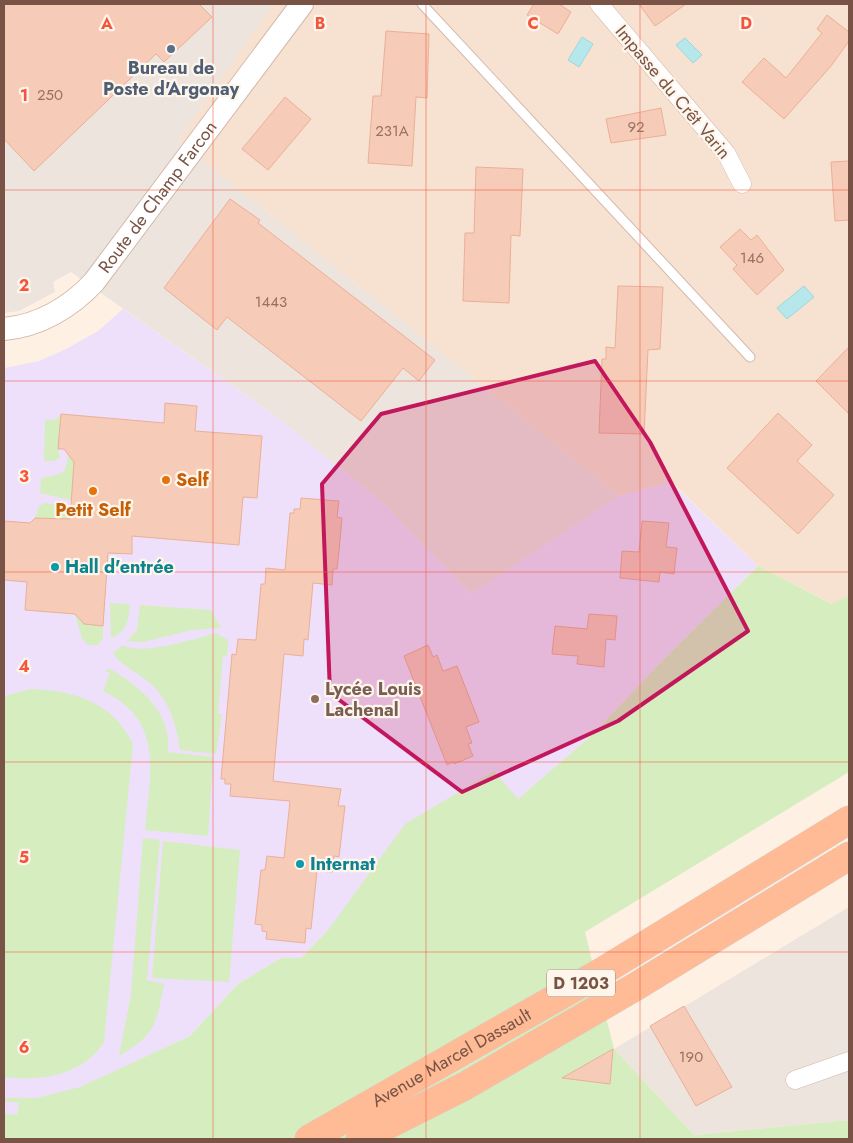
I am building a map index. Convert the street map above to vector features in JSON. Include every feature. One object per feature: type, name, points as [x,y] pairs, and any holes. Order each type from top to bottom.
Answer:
[{"type":"highway","name":"Avenue Marcel Dassault","points":[[309,1139],[603,971],[849,820]]},
{"type":"highway","name":"Avenue Marcel Dassault","points":[[465,1086],[635,987],[849,856]]},
{"type":"highway","name":"D 1203","points":[[360,1139],[465,1086]]},
{"type":"highway","name":"D 1203","points":[[384,1139],[465,1086]]},
{"type":"street","name":"Route de Champ Farcon","points":[[4,328],[40,320],[79,298],[94,282],[302,4]]},
{"type":"street","name":"Impasse du Crêt Varin","points":[[599,4],[726,153],[742,184]]},
{"type":"street","points":[[795,1080],[849,1061]]},
{"type":"lane","points":[[422,4],[750,357]]},
{"type":"highlighted area","points":[[595,361],[650,442],[748,631],[618,721],[462,792],[330,693],[322,484],[381,414]]},
{"type":"shaded area","points":[[4,4],[273,4],[178,140],[619,496],[471,594],[383,503],[274,415],[71,272],[53,282],[55,292],[19,311],[4,313]]},
{"type":"shaded area","points":[[273,4],[849,4],[849,595],[833,604],[758,566],[672,482],[619,496],[178,140]]},
{"type":"shaded area","name":"Lycée Louis Lachenal","points":[[123,309],[274,415],[383,503],[471,594],[619,496],[671,482],[758,566],[659,664],[593,734],[517,800],[328,930],[301,958],[281,958],[238,984],[190,1036],[4,1123],[4,368],[39,361],[66,349],[98,331]]},
{"type":"shaded area","points":[[849,907],[849,1120],[694,1135],[614,1049]]},
{"type":"green space","points":[[61,414],[58,449],[60,457],[55,461],[44,461],[45,420],[55,420]]},
{"type":"green space","points":[[68,455],[74,462],[71,500],[40,493],[41,478],[58,475],[64,471]]},
{"type":"green space","points":[[45,503],[71,508],[70,519],[35,518],[39,506]]},
{"type":"green space","points":[[758,566],[832,604],[849,595],[849,772],[585,932],[614,1049],[694,1135],[849,1120],[849,1139],[4,1139],[4,1113],[17,1115],[19,1103],[4,1101],[4,1098],[37,1098],[80,1087],[190,1036],[238,984],[281,958],[301,958],[328,930],[405,824],[494,771],[518,799],[593,734],[659,664]]},
{"type":"green space","points":[[110,603],[130,604],[128,620],[124,629],[111,638]]},
{"type":"green space","points":[[140,605],[211,610],[221,628],[192,630],[143,642],[127,641],[137,630]]},
{"type":"green space","points":[[75,614],[85,624],[103,626],[103,638],[98,645],[88,645],[82,639]]},
{"type":"green space","points":[[216,633],[228,640],[227,656],[223,656],[218,714],[222,714],[216,754],[180,750],[175,724],[159,692],[113,654],[122,645],[142,649],[155,648]]},
{"type":"green space","points":[[110,669],[133,684],[160,713],[168,738],[168,752],[213,757],[208,836],[145,830],[150,769],[149,750],[145,733],[136,717],[123,703],[103,691],[110,673],[104,671]]},
{"type":"green space","points":[[30,689],[61,692],[90,701],[103,708],[115,718],[133,744],[104,1042],[85,1062],[73,1069],[46,1077],[18,1078],[4,1077],[4,696]]},
{"type":"green space","points":[[143,838],[160,840],[147,980],[164,984],[159,1009],[152,1027],[141,1041],[119,1056],[131,994]]},
{"type":"green space","points":[[163,841],[240,850],[229,982],[152,978]]},
{"type":"water","points":[[582,37],[593,44],[579,67],[568,60]]},
{"type":"water","points":[[685,38],[702,55],[693,63],[676,45]]},
{"type":"water","points":[[804,286],[814,297],[787,319],[777,308]]},
{"type":"building","points":[[4,4],[199,4],[212,17],[164,62],[156,54],[34,171],[4,139]]},
{"type":"building","points":[[534,4],[559,4],[571,12],[558,34],[527,15]]},
{"type":"building","points":[[639,4],[686,4],[655,26]]},
{"type":"building","points":[[827,15],[849,32],[849,41],[831,66],[784,119],[742,82],[764,58],[786,78],[822,33],[817,29]]},
{"type":"building","points":[[386,31],[429,34],[427,98],[416,97],[412,166],[368,163],[373,96],[381,96]]},
{"type":"building","points":[[285,97],[311,119],[268,170],[242,149]]},
{"type":"building","points":[[661,108],[666,135],[611,143],[606,119]]},
{"type":"building","points":[[849,161],[849,220],[835,221],[831,162]]},
{"type":"building","points":[[476,167],[523,169],[520,236],[511,235],[509,303],[463,301],[465,233],[474,233]]},
{"type":"building","points":[[230,199],[260,220],[258,223],[435,360],[419,381],[403,368],[361,421],[227,317],[217,330],[164,288]]},
{"type":"building","points":[[740,229],[751,240],[757,235],[784,270],[757,295],[733,269],[737,265],[720,247]]},
{"type":"building","points":[[618,286],[663,287],[660,349],[648,350],[644,434],[599,433],[602,359],[606,359],[606,347],[615,348]]},
{"type":"building","points":[[849,347],[849,414],[816,381]]},
{"type":"building","name":"Self","points":[[165,403],[197,406],[195,431],[262,436],[257,498],[243,497],[239,545],[132,536],[132,554],[108,553],[103,626],[84,624],[75,614],[25,610],[27,582],[4,580],[4,521],[30,523],[35,518],[70,519],[74,462],[64,449],[58,449],[61,414],[164,423]]},
{"type":"building","points":[[778,413],[812,445],[797,461],[834,495],[798,534],[727,468]]},
{"type":"building","points":[[301,498],[339,501],[337,517],[342,518],[339,551],[337,569],[333,569],[332,585],[313,583],[308,640],[304,639],[303,656],[284,654],[273,781],[341,789],[338,806],[345,806],[339,857],[334,856],[332,872],[317,871],[311,929],[306,928],[305,943],[266,939],[267,932],[262,931],[262,925],[255,924],[261,870],[265,870],[267,856],[284,858],[290,801],[230,796],[231,784],[225,784],[225,779],[221,779],[232,654],[236,655],[238,639],[256,640],[261,584],[265,584],[266,568],[285,570],[290,513],[294,513],[294,509],[300,509]]},
{"type":"building","points":[[642,521],[669,523],[666,547],[677,548],[674,574],[660,572],[659,582],[620,578],[622,551],[639,552]]},
{"type":"building","points":[[589,614],[617,616],[615,640],[606,639],[604,667],[577,664],[578,656],[552,654],[555,626],[587,629]]},
{"type":"building","points":[[428,645],[433,657],[437,655],[443,671],[457,666],[479,722],[466,727],[472,743],[468,744],[473,756],[454,764],[453,762],[447,765],[404,656]]},
{"type":"building","points":[[684,1006],[732,1087],[696,1106],[650,1026]]},
{"type":"building","points":[[613,1049],[610,1084],[562,1078]]},
{"type":"place","name":"Bureau de Poste d'Argonay","points":[[171,49]]},
{"type":"place","name":"Self","points":[[166,480]]},
{"type":"place","name":"Petit Self","points":[[93,491]]},
{"type":"place","name":"Hall d'entrée","points":[[55,567]]},
{"type":"place","name":"Lycée Louis Lachenal","points":[[315,699]]},
{"type":"place","name":"Internat","points":[[300,864]]}]
